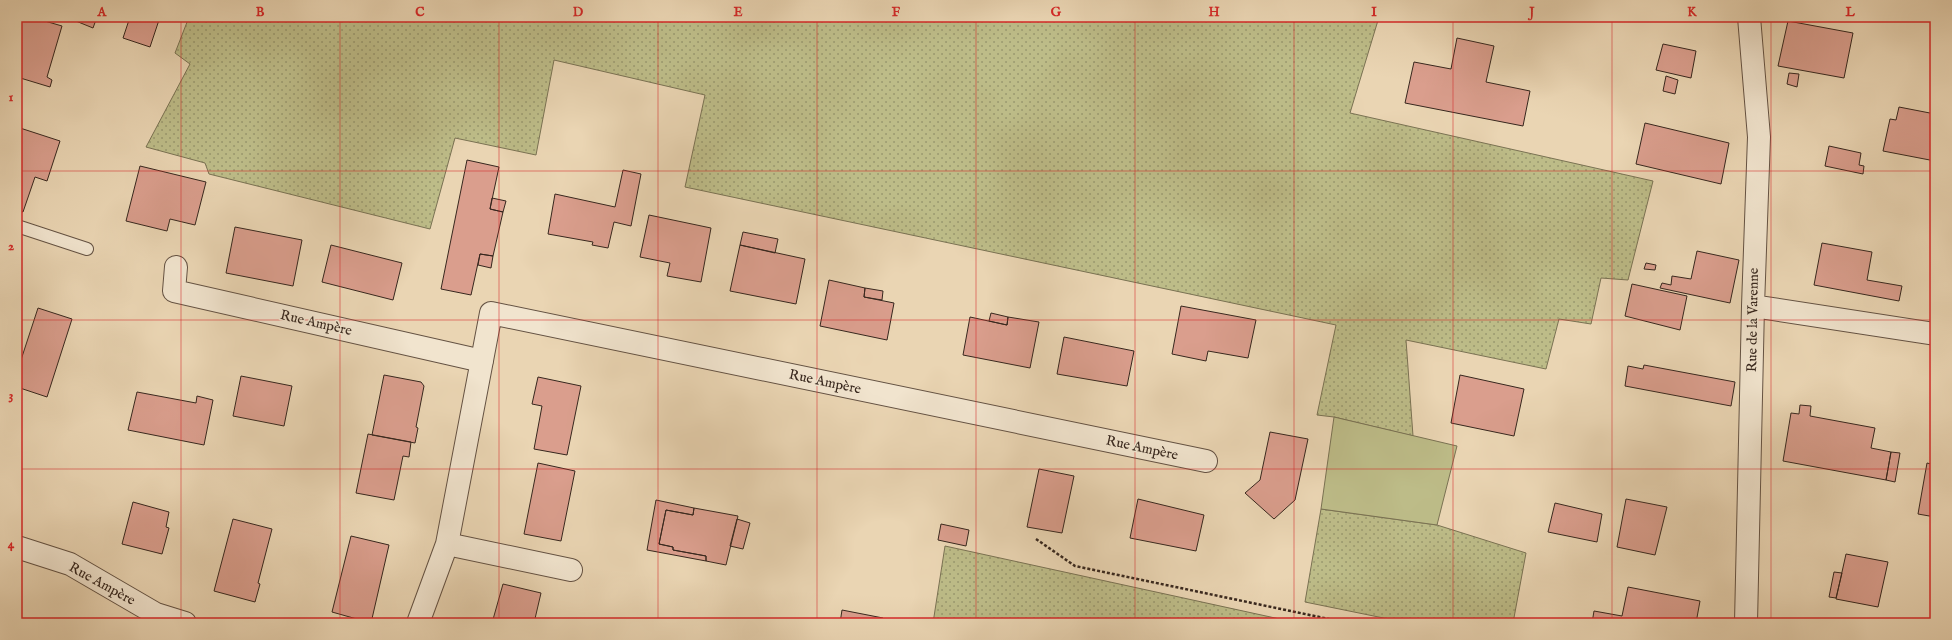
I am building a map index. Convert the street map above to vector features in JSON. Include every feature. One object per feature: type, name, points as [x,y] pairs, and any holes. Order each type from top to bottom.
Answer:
[{"type":"street","name":"Rue de la Varenne","points":[[1746,623],[1753,306],[1759,137],[1749,17]]},
{"type":"street","name":"Rue Ampère","points":[[176,267],[174,291],[482,361]]},
{"type":"street","points":[[1753,306],[1935,334]]},
{"type":"street","name":"Rue Ampère","points":[[418,623],[447,544],[491,313],[1206,461]]},
{"type":"street","points":[[447,544],[571,570]]},
{"type":"street","name":"Rue Ampère","points":[[17,547],[70,564],[156,614],[185,623]]},
{"type":"lane","points":[[17,226],[87,249]]},
{"type":"path","points":[[1036,539],[1075,566],[1348,623]]},
{"type":"shaded area","points":[[189,17],[1379,17],[1350,113],[1653,181],[1628,280],[1601,278],[1591,324],[1559,319],[1546,369],[1406,340],[1413,436],[1334,417],[1317,415],[1336,325],[685,187],[705,95],[554,60],[536,155],[455,138],[430,229],[209,174],[205,163],[146,147],[190,64],[175,53]]},
{"type":"shaded area","points":[[1334,417],[1457,446],[1437,525],[1321,509]]},
{"type":"shaded area","points":[[1321,509],[1437,525],[1526,553],[1513,623],[1408,623],[1305,602]]},
{"type":"shaded area","points":[[945,546],[1298,623],[933,623]]},
{"type":"building","points":[[20,17],[31,17],[62,26],[47,77],[52,80],[50,87],[17,77],[17,28]]},
{"type":"building","points":[[66,17],[97,17],[93,28]]},
{"type":"building","points":[[130,17],[160,17],[150,47],[123,38]]},
{"type":"building","points":[[1788,21],[1853,33],[1844,78],[1778,66]]},
{"type":"building","points":[[1457,38],[1494,46],[1486,82],[1530,91],[1523,126],[1405,103],[1414,62],[1451,69]]},
{"type":"building","points":[[1663,44],[1696,51],[1691,78],[1656,70]]},
{"type":"building","points":[[1789,73],[1799,74],[1797,87],[1787,84]]},
{"type":"building","points":[[1666,76],[1678,80],[1675,94],[1663,91]]},
{"type":"building","points":[[1899,107],[1935,114],[1935,161],[1883,151],[1890,119],[1896,120]]},
{"type":"building","points":[[1645,123],[1729,143],[1721,184],[1636,164]]},
{"type":"building","points":[[17,127],[60,141],[47,181],[35,177],[23,212],[17,210]]},
{"type":"building","points":[[1829,146],[1861,153],[1859,165],[1864,166],[1863,174],[1825,166]]},
{"type":"building","points":[[467,160],[499,167],[490,209],[503,212],[493,256],[480,254],[471,295],[441,289]]},
{"type":"building","points":[[140,166],[206,182],[195,225],[170,219],[167,231],[126,221]]},
{"type":"building","points":[[623,170],[641,174],[631,226],[614,222],[608,248],[592,245],[593,242],[548,234],[555,194],[615,207]]},
{"type":"building","points":[[492,198],[506,201],[503,212],[490,209]]},
{"type":"building","points":[[649,215],[711,228],[701,282],[667,276],[670,263],[640,257]]},
{"type":"building","points":[[235,227],[302,240],[293,286],[226,273]]},
{"type":"building","points":[[743,232],[778,239],[775,253],[740,245]]},
{"type":"building","points":[[1822,243],[1872,252],[1867,280],[1902,286],[1899,301],[1814,285]]},
{"type":"building","points":[[331,245],[402,263],[393,300],[322,282]]},
{"type":"building","points":[[740,245],[805,259],[796,304],[730,291]]},
{"type":"building","points":[[1697,251],[1739,260],[1730,303],[1660,288],[1662,283],[1671,285],[1672,276],[1691,279]]},
{"type":"building","points":[[480,254],[493,256],[491,268],[478,265]]},
{"type":"building","points":[[1646,263],[1656,265],[1655,270],[1644,269]]},
{"type":"building","points":[[829,280],[865,288],[864,297],[894,303],[887,340],[820,326]]},
{"type":"building","points":[[1632,284],[1687,296],[1680,330],[1625,316]]},
{"type":"building","points":[[865,288],[883,291],[882,300],[864,297]]},
{"type":"building","points":[[1181,306],[1256,320],[1248,358],[1208,351],[1206,361],[1172,354]]},
{"type":"building","points":[[38,308],[72,319],[47,397],[17,387],[17,372]]},
{"type":"building","points":[[991,313],[1008,317],[1007,325],[989,321]]},
{"type":"building","points":[[970,317],[1007,325],[1008,317],[1039,322],[1030,368],[963,355]]},
{"type":"building","points":[[1064,337],[1134,351],[1127,386],[1057,374]]},
{"type":"building","points":[[1644,365],[1735,382],[1731,406],[1625,386],[1628,366],[1643,369]]},
{"type":"building","points":[[384,375],[421,382],[424,386],[416,427],[418,428],[415,443],[372,435]]},
{"type":"building","points":[[1460,375],[1524,389],[1514,436],[1451,423]]},
{"type":"building","points":[[241,376],[292,386],[284,426],[233,416]]},
{"type":"building","points":[[538,377],[581,386],[567,455],[534,449],[542,406],[532,404]]},
{"type":"building","points":[[137,392],[196,403],[197,396],[213,400],[204,445],[128,430]]},
{"type":"building","points":[[1800,405],[1811,406],[1810,416],[1875,428],[1871,448],[1891,452],[1886,480],[1783,461],[1791,413],[1799,414]]},
{"type":"building","points":[[1270,432],[1308,439],[1295,500],[1274,519],[1245,493],[1260,480]]},
{"type":"building","points":[[368,434],[411,442],[409,457],[403,456],[394,500],[356,493]]},
{"type":"building","points":[[1891,452],[1900,453],[1895,482],[1886,480]]},
{"type":"building","points":[[538,463],[575,471],[561,541],[524,534]]},
{"type":"building","points":[[1927,463],[1935,465],[1935,517],[1918,514]]},
{"type":"building","points":[[1039,469],[1074,476],[1062,533],[1027,527]]},
{"type":"building","points":[[1138,499],[1204,515],[1196,551],[1130,538]]},
{"type":"building","points":[[1626,499],[1667,507],[1655,555],[1617,547]]},
{"type":"building","points":[[656,500],[694,508],[693,515],[666,510],[659,544],[673,547],[673,550],[706,556],[706,561],[647,550]]},
{"type":"building","points":[[133,502],[169,512],[166,527],[169,528],[162,554],[122,544]]},
{"type":"building","points":[[1555,503],[1602,514],[1597,542],[1548,532]]},
{"type":"building","points":[[694,508],[738,516],[726,565],[706,561],[706,556],[673,550],[673,547],[659,544],[666,510],[693,515]]},
{"type":"building","points":[[233,519],[272,529],[258,583],[260,584],[255,602],[214,591]]},
{"type":"building","points":[[737,519],[750,523],[743,549],[730,546]]},
{"type":"building","points":[[941,524],[969,530],[966,546],[938,540]]},
{"type":"building","points":[[351,536],[389,545],[371,623],[332,612]]},
{"type":"building","points":[[1846,554],[1888,562],[1878,607],[1836,599]]},
{"type":"building","points":[[1834,572],[1842,573],[1836,598],[1829,597]]},
{"type":"building","points":[[503,584],[541,593],[534,623],[492,623]]},
{"type":"building","points":[[1628,587],[1700,601],[1696,623],[1592,623],[1594,611],[1622,616]]},
{"type":"building","points":[[842,610],[883,618],[882,623],[840,623]]}]
